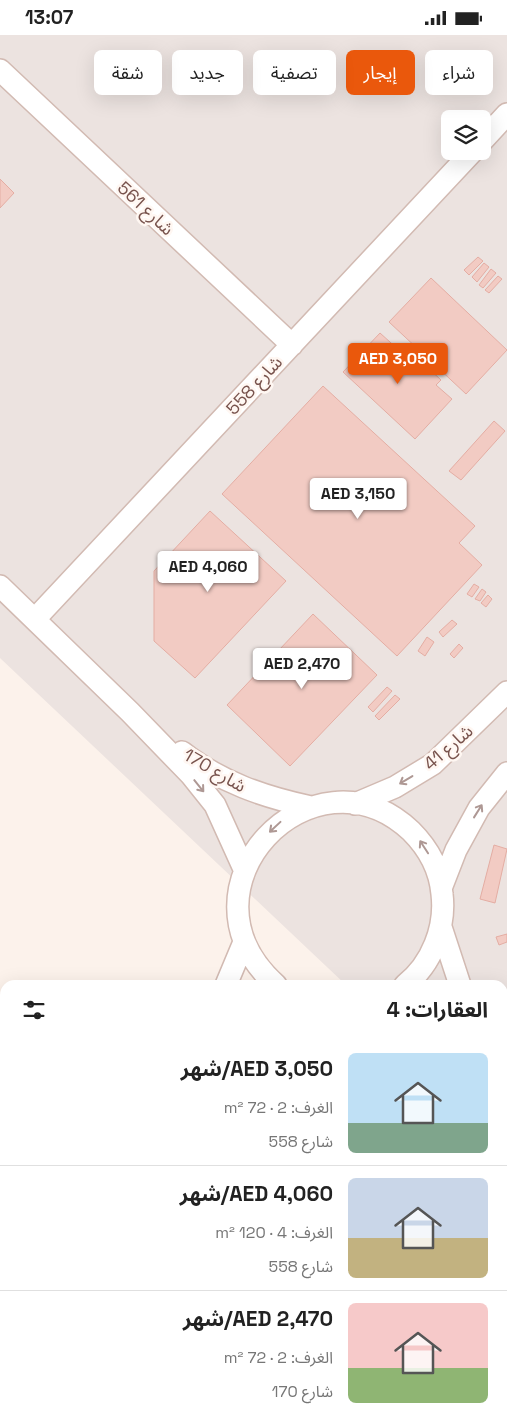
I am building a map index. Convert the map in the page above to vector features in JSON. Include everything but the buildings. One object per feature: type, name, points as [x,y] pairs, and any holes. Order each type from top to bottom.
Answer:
[{"type":"street","name":"شارع 561","points":[[0,70],[292,345]]},
{"type":"street","points":[[491,131],[507,114]]},
{"type":"street","name":"شارع 558","points":[[35,619],[464,160]]},
{"type":"street","name":"شارع 170","points":[[0,586],[130,712],[191,775],[214,805],[244,869]]},
{"type":"street","name":"شارع 41","points":[[355,804],[395,787],[433,764],[507,692]]},
{"type":"street","name":"شارع 170","points":[[130,712],[198,765],[239,786],[274,799],[311,807]]},
{"type":"street","points":[[442,886],[456,850],[479,808],[507,773]]},
{"type":"street","points":[[271,980],[260,970],[244,942],[237,905],[244,869],[260,842],[283,821],[311,807],[332,803],[355,804],[379,810],[402,823],[420,840],[434,862],[442,886],[444,906],[441,927],[429,958],[409,980]]},
{"type":"street","points":[[441,927],[458,980]]},
{"type":"street","points":[[228,980],[244,942]]},
{"type":"shaded area","points":[[0,35],[507,35],[507,980],[341,980],[0,658]]}]
